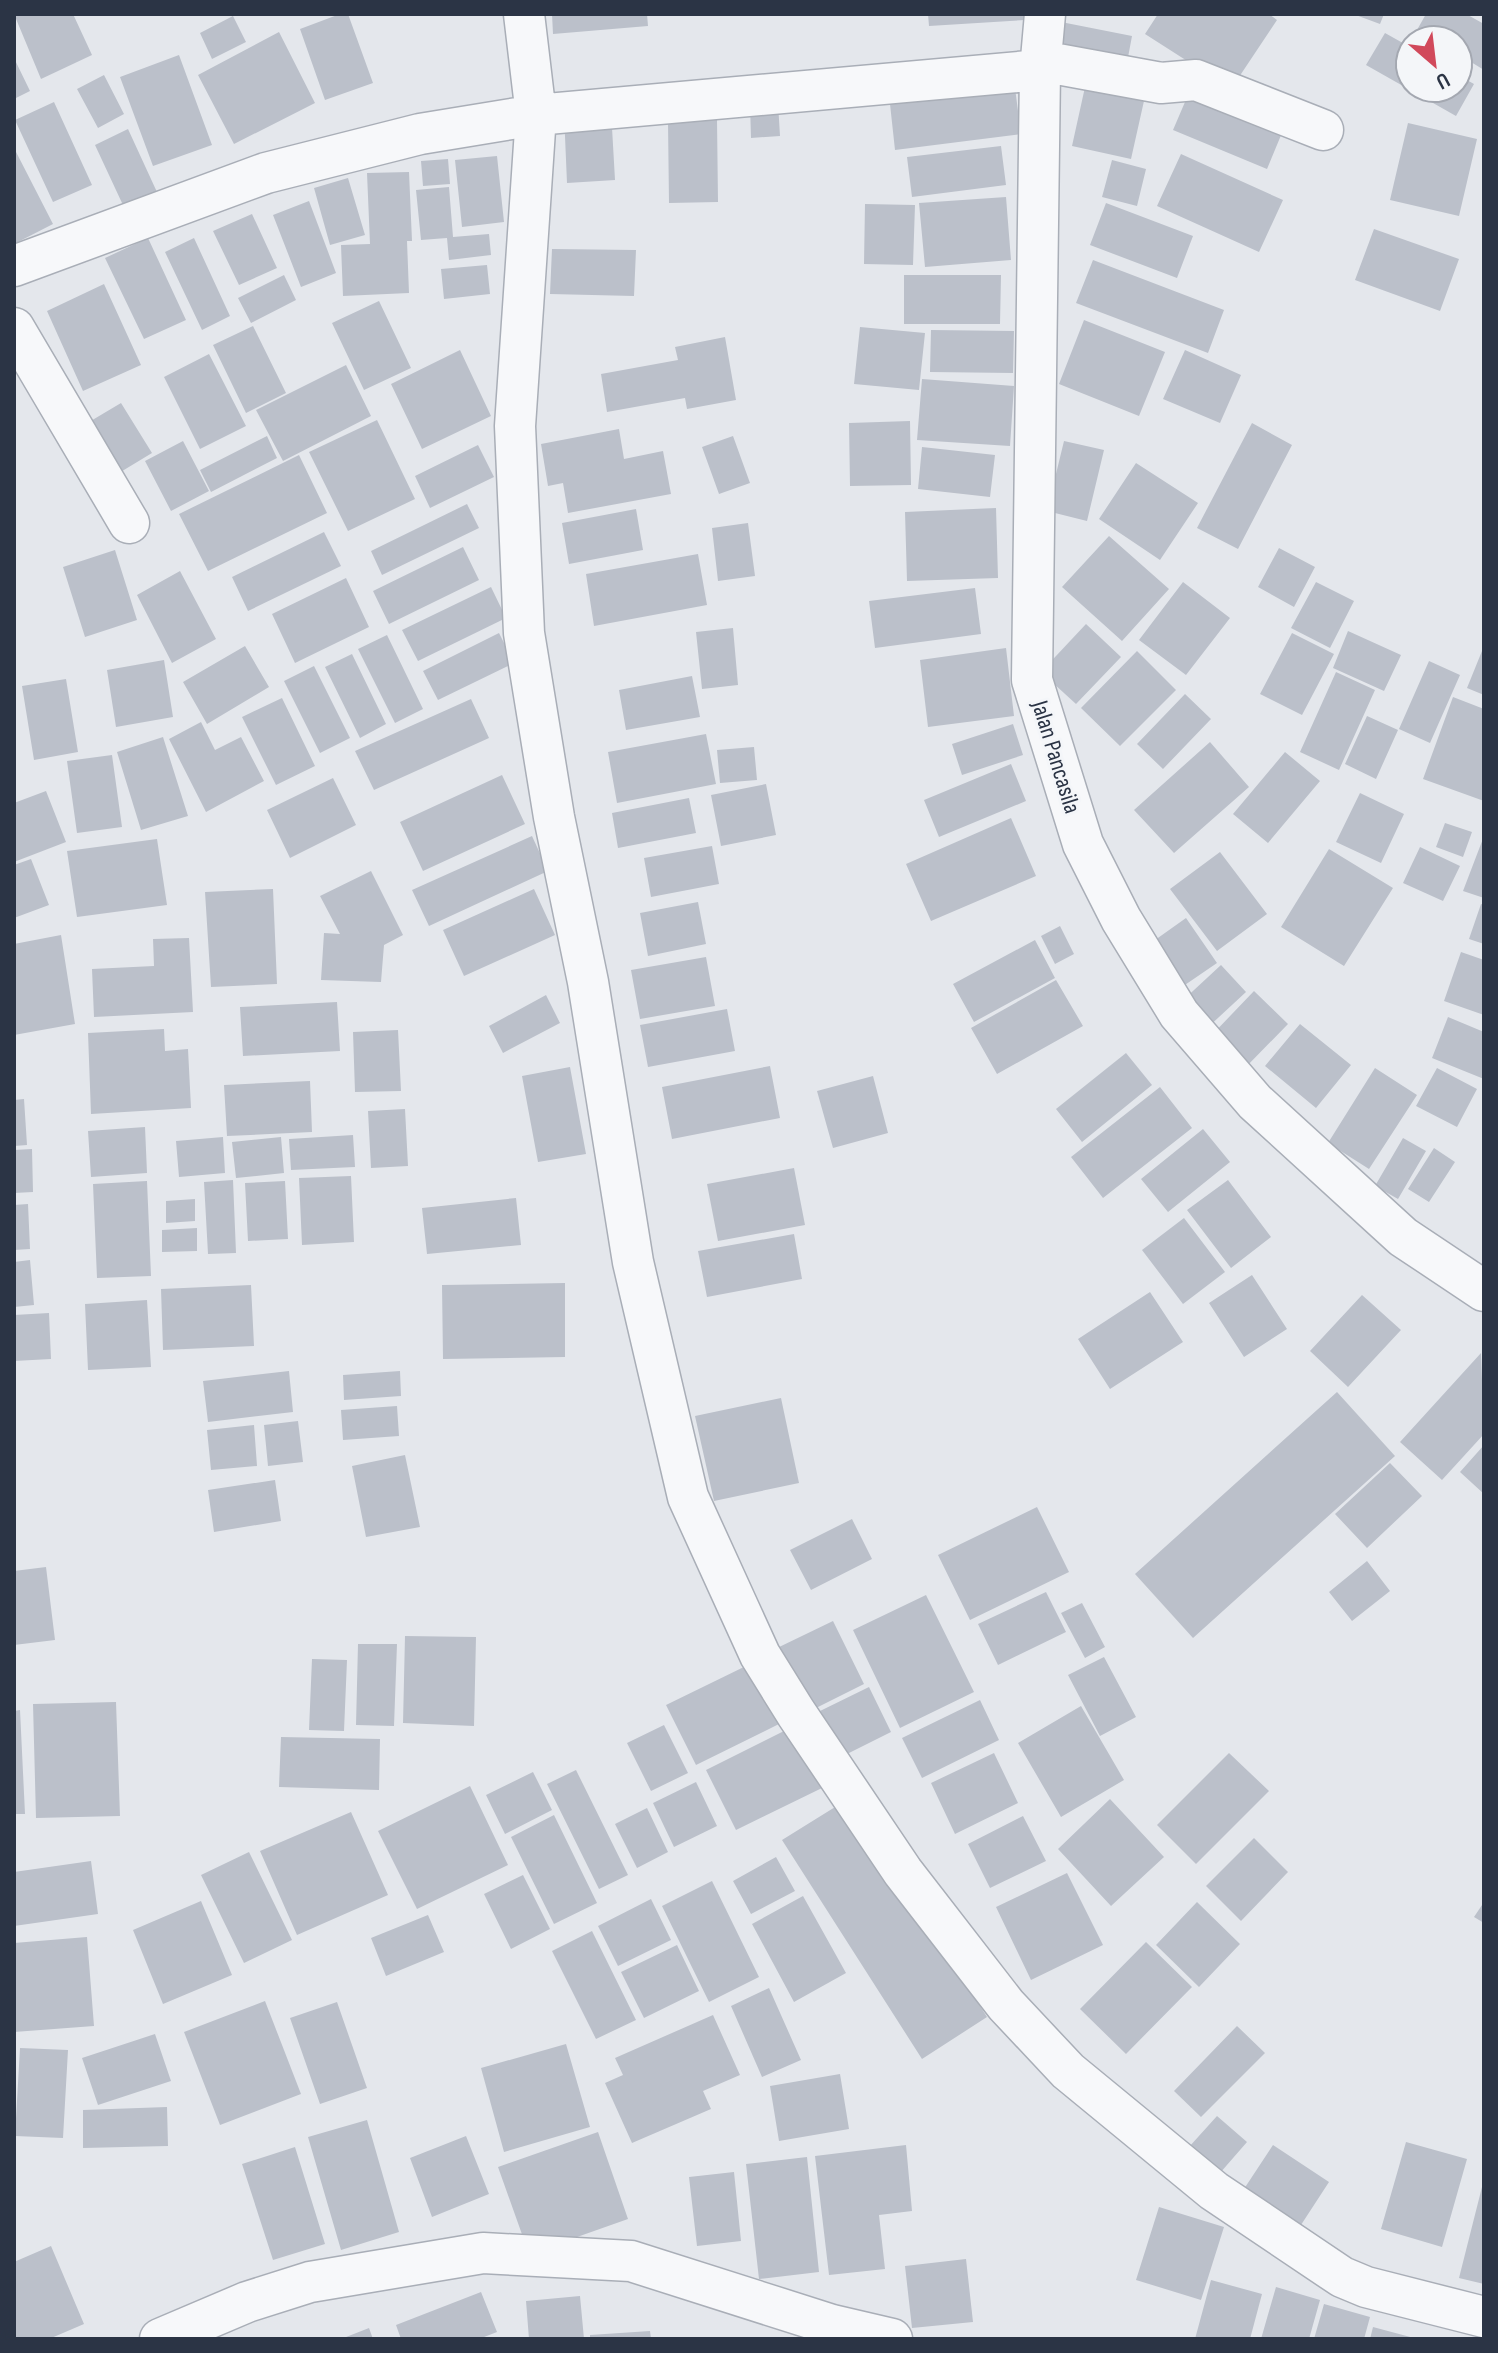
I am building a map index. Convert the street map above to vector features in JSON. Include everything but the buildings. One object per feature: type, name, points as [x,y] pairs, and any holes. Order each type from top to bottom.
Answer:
[{"type":"street","points":[[524,14],[536,115],[515,426],[524,633],[554,817],[588,982],[633,1262],[688,1497],[760,1655],[796,1713],[903,1872],[1006,2005],[1068,2071],[1214,2191],[1342,2277],[1366,2287],[1484,2317]]},
{"type":"street","name":"Jalan Pancasila","points":[[1045,14],[1040,65],[1032,680],[1083,844],[1121,919],[1179,1014],[1255,1102],[1403,1237],[1484,1291]]},
{"type":"street","points":[[14,266],[266,173],[420,134],[536,115],[1040,65],[1161,83],[1196,80],[1323,130]]},
{"type":"street","points":[[14,328],[129,523]]},
{"type":"street","points":[[160,2339],[247,2302],[310,2282],[483,2253],[631,2261],[832,2325],[892,2339]]}]
